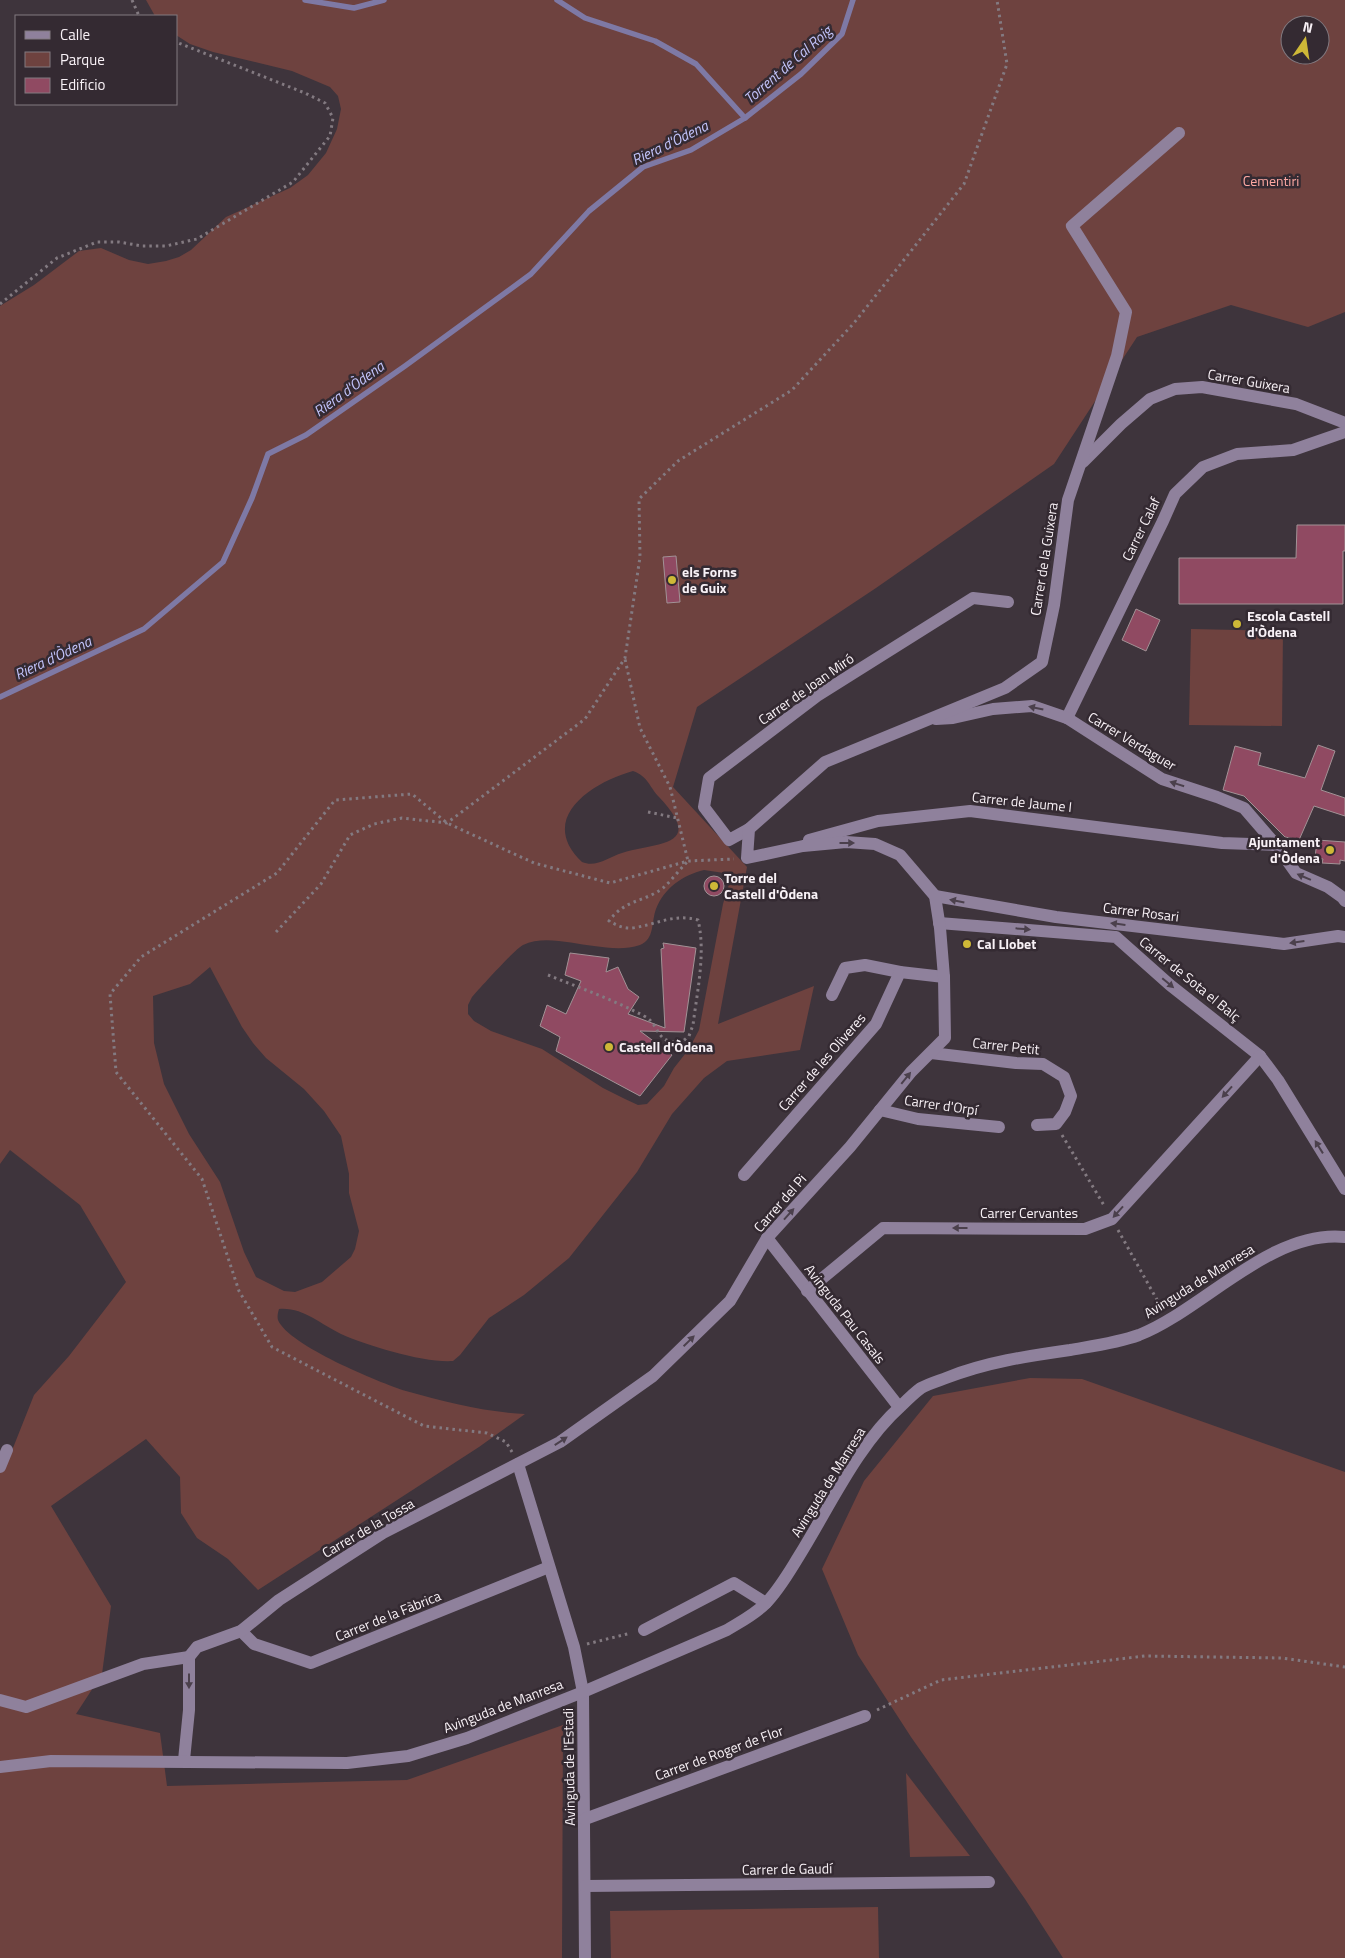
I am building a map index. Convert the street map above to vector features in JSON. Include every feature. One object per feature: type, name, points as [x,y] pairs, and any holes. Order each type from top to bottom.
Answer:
[{"type":"street","name":"Carrer de la Guixera","points":[[748,828],[825,762],[1005,688],[1042,662],[1054,605],[1068,500],[1117,356],[1126,312],[1072,226],[1180,133]]},
{"type":"street","name":"Carrer Guixera","points":[[1081,464],[1121,424],[1150,399],[1175,389],[1202,387],[1287,402],[1318,411],[1345,423]]},
{"type":"street","name":"Carrer Calaf","points":[[1067,718],[1175,494],[1203,467],[1237,454],[1293,450],[1345,432]]},
{"type":"street","name":"Carrer de Joan Miró","points":[[748,828],[729,840],[704,807],[710,778],[817,696],[974,598],[1008,602]]},
{"type":"street","name":"Carrer Verdaguer","points":[[925,720],[953,718],[993,709],[1032,706],[1067,718],[1162,779],[1244,808],[1276,845],[1296,873],[1328,887],[1345,901]]},
{"type":"street","name":"Carrer de Jaume I","points":[[770,853],[824,835],[878,821],[970,810],[1222,843],[1276,845]]},
{"type":"street","points":[[748,828],[747,858],[803,846],[846,842],[875,844],[900,855],[935,896]]},
{"type":"street","name":"Carrer del Pi","points":[[518,1464],[560,1442],[653,1376],[730,1300],[767,1238],[850,1147],[911,1072],[945,1038],[944,977],[935,896]]},
{"type":"street","name":"Carrer Rosari","points":[[935,896],[1056,917],[1284,944],[1338,936],[1345,937]]},
{"type":"street","name":"Carrer de Sota el Balç","points":[[939,924],[1116,937],[1170,985],[1260,1056],[1278,1080],[1345,1189]]},
{"type":"street","points":[[832,995],[845,968],[865,965],[900,972],[944,977]]},
{"type":"street","name":"Carrer de les Oliveres","points":[[744,1175],[876,1024],[900,972]]},
{"type":"street","name":"Carrer Petit","points":[[931,1053],[1016,1063],[1043,1064],[1064,1078],[1071,1096],[1065,1112],[1056,1124],[1037,1125]]},
{"type":"street","name":"Carrer Cervantes","points":[[807,1291],[883,1228],[1085,1229],[1112,1219],[1260,1056]]},
{"type":"street","name":"Carrer d'Orpí","points":[[880,1110],[918,1119],[999,1127]]},
{"type":"street","name":"Avinguda de Manresa","points":[[0,1767],[51,1761],[184,1760],[347,1763],[408,1756],[467,1738],[583,1692],[727,1630],[746,1619],[766,1603],[786,1577],[852,1468],[877,1432],[899,1407],[922,1388],[952,1376],[1003,1360],[1096,1346],[1139,1335],[1168,1319],[1271,1254],[1306,1240],[1336,1236],[1345,1237]]},
{"type":"street","name":"Avinguda Pau Casals","points":[[767,1238],[899,1407]]},
{"type":"street","points":[[0,1467],[6,1450]]},
{"type":"street","name":"Avinguda de l'Estadi","points":[[518,1464],[574,1647],[583,1692],[585,1958]]},
{"type":"street","name":"Carrer de la Tossa","points":[[189,1657],[197,1647],[241,1631],[279,1600],[383,1532],[518,1464]]},
{"type":"street","name":"Carrer de la Fàbrica","points":[[241,1631],[254,1644],[311,1663],[549,1567]]},
{"type":"street","points":[[644,1630],[734,1583],[766,1603]]},
{"type":"street","points":[[0,1700],[26,1707],[143,1664],[189,1657],[189,1710],[184,1760]]},
{"type":"street","name":"Carrer de Roger de Flor","points":[[585,1819],[865,1716]]},
{"type":"street","name":"Carrer de Gaudí","points":[[585,1886],[989,1882]]},
{"type":"path","points":[[132,0],[139,15]]},
{"type":"path","points":[[688,861],[670,787],[640,728],[625,658],[640,557],[639,499],[678,461],[792,390],[854,323],[964,184],[1007,64],[998,0]]},
{"type":"path","points":[[0,304],[57,258],[97,242],[166,246],[197,239],[293,182],[330,136],[333,118],[325,103],[305,92],[178,43]]},
{"type":"path","points":[[276,932],[321,884],[350,835],[374,824],[402,818],[447,823],[585,719],[625,658]]},
{"type":"path","points":[[518,1464],[506,1442],[487,1433],[424,1426],[272,1346],[239,1291],[202,1179],[116,1072],[110,994],[141,958],[277,873],[336,800],[412,794],[447,823],[534,863],[610,883],[688,861],[747,858]]},
{"type":"path","points":[[648,812],[677,818]]},
{"type":"path","points":[[548,974],[647,1017],[661,1036],[668,1041],[683,1041],[689,1036],[693,1025],[702,948],[698,920],[687,917],[671,919],[630,929],[609,921],[616,912],[627,904],[662,888],[688,861]]},
{"type":"path","points":[[574,1647],[644,1630]]},
{"type":"path","points":[[865,1716],[941,1680],[1146,1656],[1282,1658],[1345,1668]]},
{"type":"green space","name":"Cementiri","points":[[146,0],[1345,0],[1345,312],[1308,327],[1231,305],[1137,337],[1054,464],[876,588],[697,707],[673,787],[747,867],[718,1024],[814,986],[800,1050],[727,1061],[704,1078],[672,1114],[637,1172],[569,1258],[524,1295],[489,1318],[460,1355],[453,1361],[427,1359],[366,1344],[341,1334],[304,1313],[279,1309],[278,1320],[285,1330],[316,1351],[357,1372],[406,1391],[450,1403],[480,1409],[525,1414],[479,1447],[258,1590],[228,1559],[197,1538],[181,1513],[180,1477],[146,1439],[51,1506],[111,1606],[102,1674],[76,1714],[160,1733],[167,1786],[407,1780],[563,1725],[562,1958],[0,1958],[0,1461],[9,1458],[34,1395],[69,1356],[126,1282],[80,1205],[10,1150],[0,1164],[0,306],[34,285],[79,251],[101,248],[129,260],[148,264],[179,257],[191,250],[226,217],[290,188],[308,175],[326,153],[337,129],[341,109],[338,96],[330,87],[292,71],[213,52],[190,44],[178,36],[178,15],[154,15]],"holes":[[[633,771],[638,773],[672,813],[678,825],[677,834],[672,840],[662,844],[622,853],[597,863],[587,864],[582,862],[569,846],[565,831],[567,817],[575,804],[587,793],[617,776]],[[704,870],[724,873],[730,881],[723,904],[699,1030],[689,1049],[674,1068],[664,1086],[647,1104],[638,1105],[603,1088],[542,1049],[491,1031],[474,1021],[468,1014],[468,1005],[472,997],[505,961],[523,945],[549,940],[623,948],[640,945],[648,939],[652,930],[656,909],[669,889],[682,879],[696,872]],[[210,967],[242,1027],[266,1058],[304,1089],[324,1111],[341,1136],[349,1174],[349,1193],[359,1231],[355,1249],[351,1257],[322,1282],[295,1292],[284,1291],[256,1277],[244,1252],[220,1182],[189,1134],[164,1084],[154,1043],[153,996],[190,984]]]},
{"type":"green space","points":[[1191,629],[1283,631],[1282,726],[1189,725]]},
{"type":"green space","points":[[1030,1378],[1082,1379],[1345,1472],[1345,1958],[1063,1958],[1025,1899],[911,1737],[858,1655],[822,1569],[864,1481],[933,1396]]},
{"type":"green space","points":[[906,1773],[970,1856],[910,1857]]},
{"type":"green space","points":[[878,1907],[879,1958],[611,1958],[610,1911]]},
{"type":"building","points":[[1297,525],[1345,525],[1343,604],[1179,604],[1179,558],[1296,558]]},
{"type":"building","name":"els Forns de Guix","points":[[676,556],[680,602],[667,603],[663,557]]},
{"type":"building","points":[[1136,609],[1160,620],[1146,651],[1122,640]]},
{"type":"building","points":[[1318,745],[1335,751],[1321,790],[1345,798],[1345,816],[1314,806],[1299,840],[1285,837],[1244,796],[1223,790],[1235,746],[1261,753],[1258,765],[1305,778]]},
{"type":"building","name":"Ajuntament d'Òdena","points":[[1317,840],[1345,842],[1345,861],[1340,860],[1340,864],[1322,863],[1323,859],[1315,858]]},
{"type":"building","name":"Torre del Castell d'Òdena","points":[[710,876],[718,876],[724,882],[724,890],[718,896],[710,896],[704,890],[704,882]]},
{"type":"building","points":[[663,943],[696,948],[684,1032],[640,1031],[672,1055],[640,1096],[556,1051],[560,1037],[540,1026],[547,1005],[566,1014],[581,981],[565,975],[570,953],[609,958],[606,972],[618,967],[628,989],[639,997],[628,1014],[665,1028],[661,949],[664,948]]},
{"type":"waterway","points":[[305,0],[354,8],[384,0]]},
{"type":"waterway","points":[[557,0],[585,18],[655,41],[696,64],[745,118]]},
{"type":"waterway","name":"Riera d'Òdena","points":[[0,697],[144,629],[223,562],[252,498],[268,454],[306,435],[531,274],[589,211],[643,167],[691,150],[745,118],[801,74],[842,34],[853,0]]},
{"type":"place","name":"els Forns de Guix","points":[[672,580]]},
{"type":"place","name":"Escola Castell d'Òdena","points":[[1237,624]]},
{"type":"place","name":"Ajuntament d'Òdena","points":[[1330,850]]},
{"type":"place","name":"Torre del Castell d'Òdena","points":[[714,886]]},
{"type":"place","name":"Cal Llobet","points":[[967,944]]},
{"type":"place","name":"Castell d'Òdena","points":[[609,1047]]},
{"type":"water label","name":"Torrent de Cal Roig","points":[[788,65]]}]
